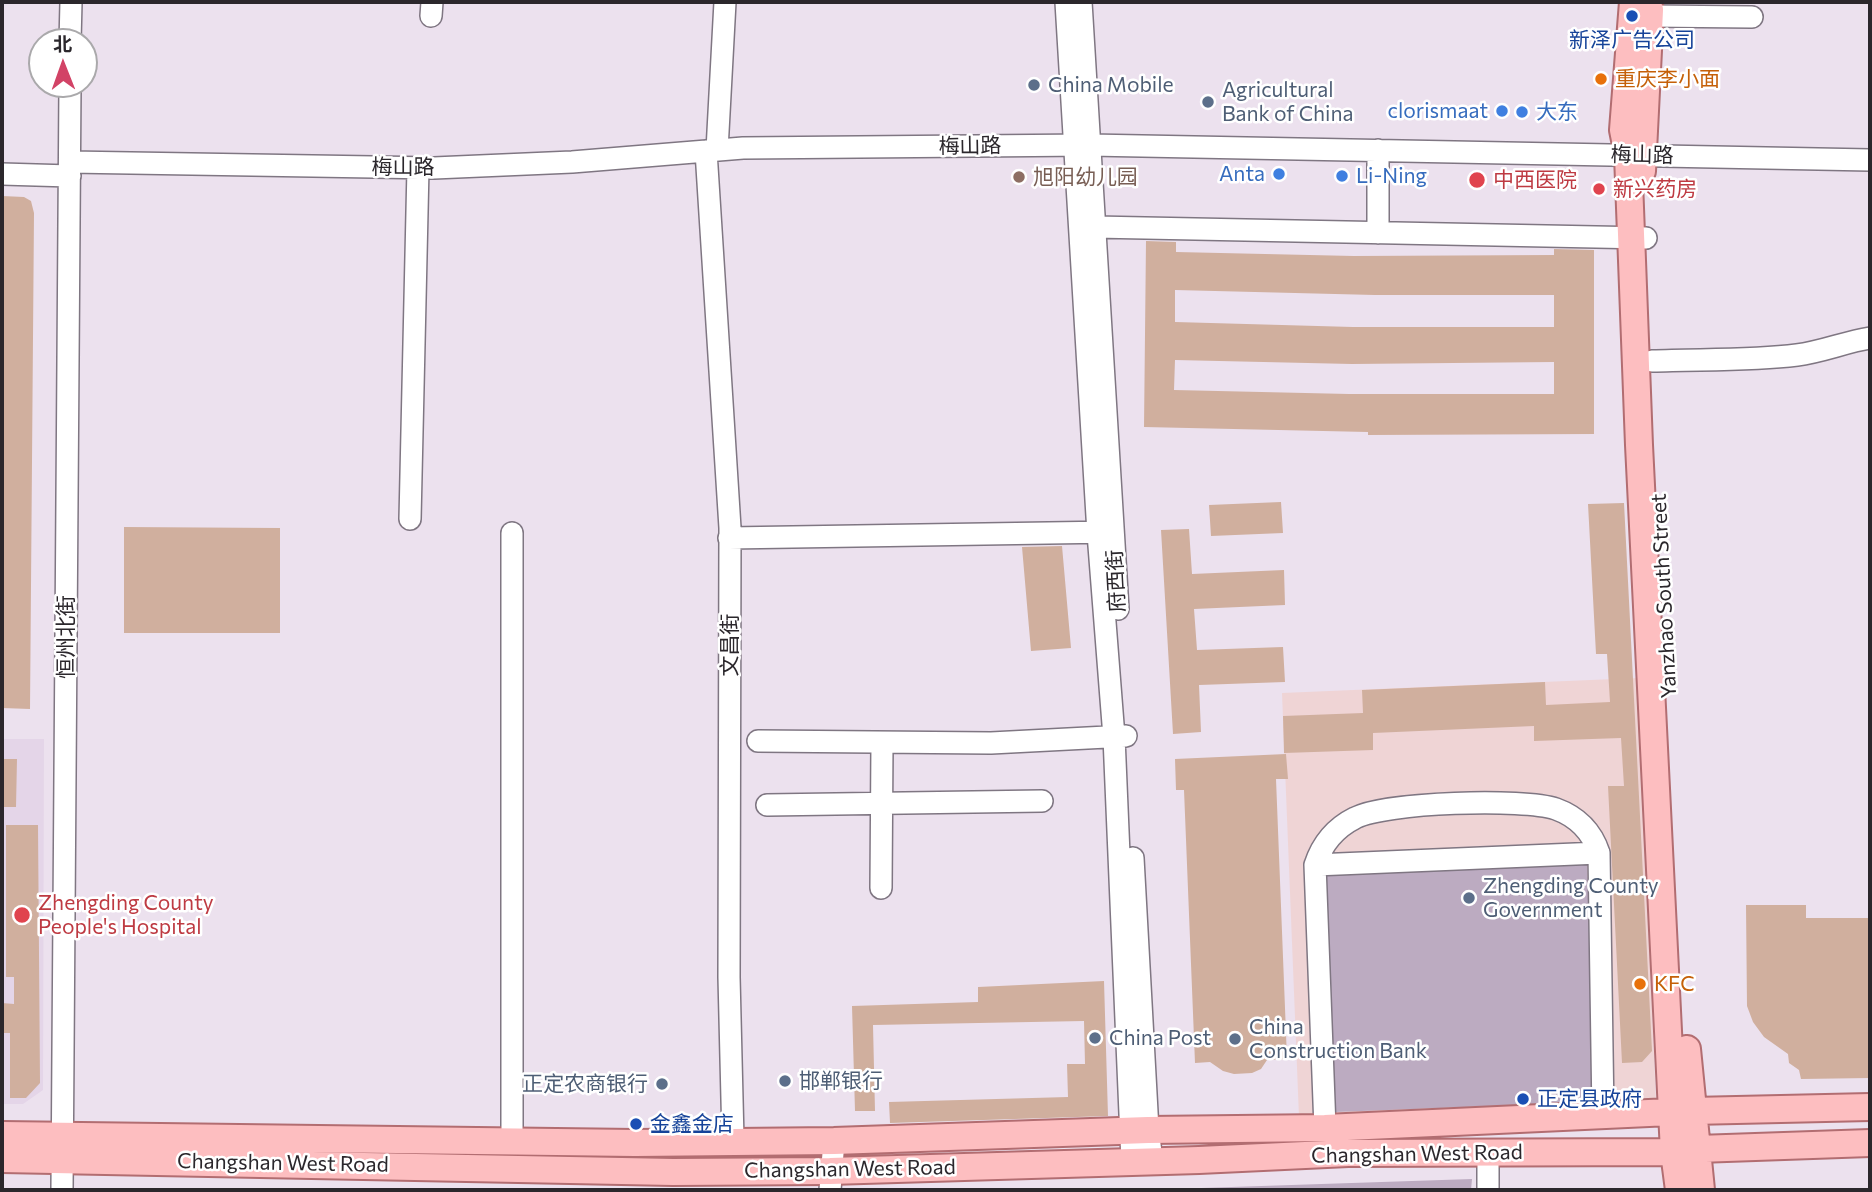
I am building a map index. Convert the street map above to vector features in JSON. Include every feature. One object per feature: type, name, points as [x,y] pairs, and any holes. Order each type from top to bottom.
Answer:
[{"type":"main road","name":"Yanzhao South Street","points":[[1644,7],[1635,155],[1639,238],[1652,361],[1683,1112]]},
{"type":"main road","points":[[1639,238],[1639,445],[1686,1151],[1679,1190]]},
{"type":"main road","name":"Changshan West Road","points":[[2,1158],[64,1147],[834,1141],[1325,1128],[1603,1115],[1870,1107]]},
{"type":"main road","name":"Changshan West Road","points":[[2,1135],[64,1147],[830,1180],[1142,1160],[1349,1153],[1686,1151],[1870,1143]]},
{"type":"main road","points":[[1686,1151],[1701,1190]]},
{"type":"street","points":[[70,28],[71,2]]},
{"type":"street","name":"文昌街","points":[[725,2],[712,150],[729,538],[729,977],[733,1140]]},
{"type":"street","points":[[729,538],[1105,533],[1082,145],[1066,2]]},
{"type":"street","name":"府西街","points":[[1081,2],[1082,145],[1094,228],[1105,533],[1120,736],[1142,1160]]},
{"type":"street","points":[[1644,7],[1752,17]]},
{"type":"street","name":"恒州北街","points":[[62,1190],[70,98]]},
{"type":"street","name":"梅山路","points":[[2,174],[70,169],[418,168],[572,162],[712,150],[1082,145],[1870,160]]},
{"type":"street","points":[[1378,150],[1378,233]]},
{"type":"street","points":[[410,519],[418,168]]},
{"type":"street","points":[[1094,228],[1639,238]]},
{"type":"street","points":[[1652,361],[1797,355],[1870,338]]},
{"type":"street","points":[[512,533],[512,1142]]},
{"type":"street","points":[[758,741],[991,743],[1120,736]]},
{"type":"street","points":[[881,888],[882,743]]},
{"type":"street","points":[[767,805],[1042,801]]},
{"type":"street","points":[[1325,1128],[1314,865],[1321,846],[1357,817],[1381,810],[1427,804],[1517,803],[1556,809],[1580,822],[1594,839],[1599,853],[1603,1115]]},
{"type":"street","points":[[1314,865],[1599,853]]},
{"type":"street","points":[[830,1180],[834,1141]]},
{"type":"street","points":[[1488,1152],[1488,1190]]},
{"type":"shaded area","name":"Zhengding County Government","points":[[1638,678],[1656,1102],[1299,1117],[1282,693]]},
{"type":"shaded area","name":"Zhengding County People's Hospital","points":[[2,739],[44,739],[43,1090],[23,1104],[2,1104]]},
{"type":"shaded area","points":[[1587,864],[1597,1102],[1335,1112],[1326,874]]},
{"type":"shaded area","points":[[1472,1179],[1471,1190],[1141,1190]]},
{"type":"building","points":[[2,196],[24,197],[31,201],[34,213],[30,709],[2,708]]},
{"type":"building","points":[[1146,241],[1176,242],[1176,252],[1354,256],[1554,255],[1554,249],[1594,250],[1594,434],[1368,435],[1368,432],[1144,427]],"holes":[[[1175,290],[1375,295],[1554,295],[1554,327],[1353,327],[1175,322]],[[1175,360],[1352,364],[1554,362],[1554,394],[1349,394],[1174,390]]]},
{"type":"building","points":[[1281,502],[1283,533],[1211,536],[1209,505]]},
{"type":"building","points":[[1624,503],[1652,1051],[1642,1062],[1622,1063],[1608,786],[1624,786],[1621,738],[1534,741],[1534,726],[1373,733],[1373,750],[1284,753],[1283,716],[1363,713],[1362,690],[1545,682],[1546,705],[1610,702],[1607,654],[1596,654],[1588,504]]},
{"type":"building","points":[[124,527],[280,528],[280,633],[124,633]]},
{"type":"building","points":[[1189,529],[1192,574],[1284,570],[1285,605],[1194,609],[1197,650],[1283,647],[1285,682],[1199,685],[1201,732],[1173,734],[1161,530]]},
{"type":"building","points":[[1062,546],[1071,648],[1031,651],[1022,547]]},
{"type":"building","points":[[1286,754],[1288,779],[1276,779],[1287,1059],[1267,1060],[1261,1069],[1252,1073],[1234,1074],[1223,1071],[1210,1062],[1195,1063],[1184,790],[1176,790],[1175,759]]},
{"type":"building","points":[[2,759],[17,759],[16,807],[2,807]]},
{"type":"building","points":[[6,825],[38,825],[40,1083],[26,1098],[10,1098],[10,1033],[2,1033],[2,1003],[14,1004],[14,977],[6,977]]},
{"type":"building","points":[[1746,905],[1806,905],[1806,918],[1870,918],[1870,1078],[1801,1079],[1799,1070],[1789,1063],[1788,1054],[1764,1037],[1753,1022],[1747,1006]]},
{"type":"building","points":[[1104,981],[1108,1116],[890,1123],[889,1102],[1068,1097],[1067,1064],[1085,1064],[1084,1021],[873,1025],[875,1111],[855,1111],[852,1006],[978,1002],[978,987]]},
{"type":"place","name":"新泽广告公司","points":[[1632,16]]},
{"type":"place","name":"重庆李小面","points":[[1601,79]]},
{"type":"place","name":"China Mobile","points":[[1034,85]]},
{"type":"place","name":"Agricultural Bank of China","points":[[1208,102]]},
{"type":"place","name":"clorismaat","points":[[1502,111]]},
{"type":"place","name":"大东","points":[[1522,112]]},
{"type":"place","name":"Anta","points":[[1279,174]]},
{"type":"place","name":"Li-Ning","points":[[1342,176]]},
{"type":"place","name":"旭阳幼儿园","points":[[1019,177]]},
{"type":"place","name":"中西医院","points":[[1477,180]]},
{"type":"place","name":"新兴药房","points":[[1599,189]]},
{"type":"place","name":"Zhengding County Government","points":[[1469,898]]},
{"type":"place","name":"Zhengding County People's Hospital","points":[[22,915]]},
{"type":"place","name":"KFC","points":[[1640,984]]},
{"type":"place","name":"China Post","points":[[1095,1038]]},
{"type":"place","name":"China Construction Bank","points":[[1235,1039]]},
{"type":"place","name":"邯郸银行","points":[[785,1081]]},
{"type":"place","name":"正定农商银行","points":[[662,1084]]},
{"type":"place","name":"正定县政府","points":[[1523,1099]]},
{"type":"place","name":"金鑫金店","points":[[636,1124]]}]
